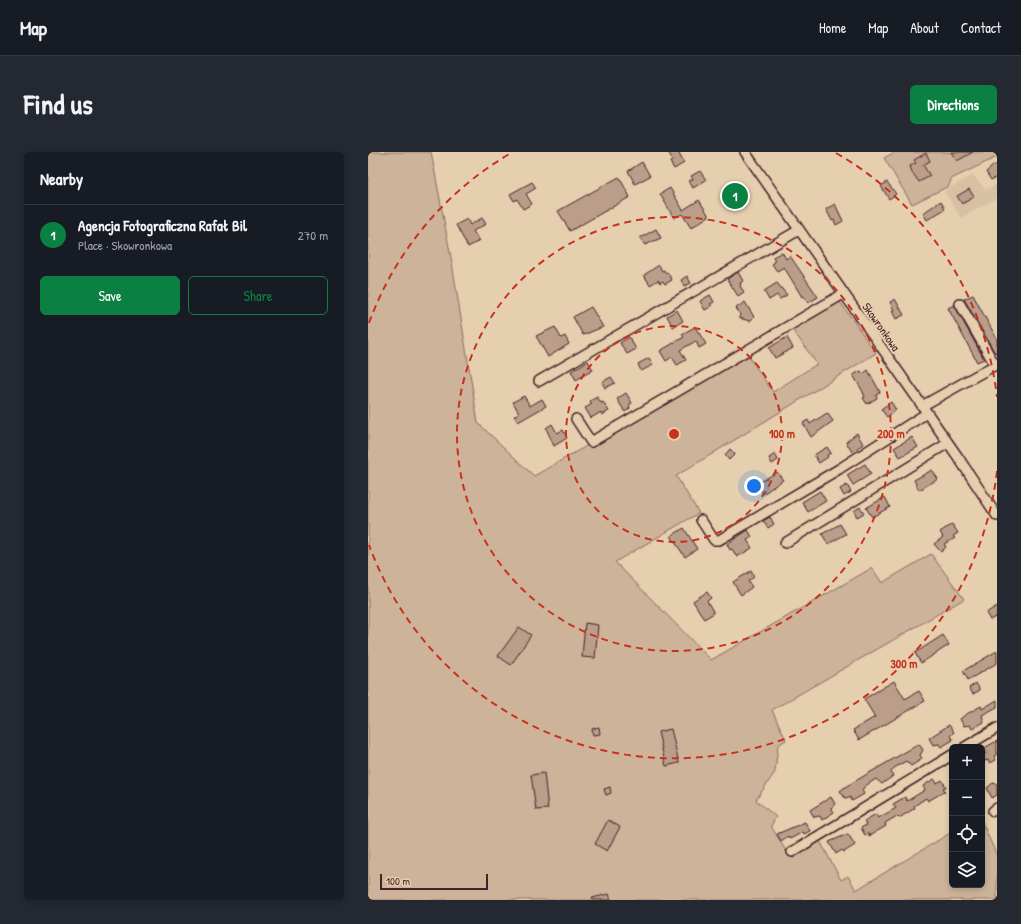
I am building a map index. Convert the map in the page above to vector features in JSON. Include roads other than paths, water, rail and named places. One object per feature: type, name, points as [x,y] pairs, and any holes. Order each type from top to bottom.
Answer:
[{"type":"street","name":"Skowronkowa","points":[[745,152],[948,443],[997,516]]},
{"type":"street","points":[[540,380],[799,230]]},
{"type":"street","points":[[576,419],[591,442],[843,294]]},
{"type":"street","points":[[701,520],[714,540],[718,540],[839,469],[924,409],[996,365],[960,304]]},
{"type":"street","points":[[785,543],[948,443]]},
{"type":"street","points":[[970,744],[997,728]]},
{"type":"street","points":[[792,852],[949,757]]},
{"type":"place","name":"Agencja Fotograficzna Rafał Bil","points":[[735,196]]}]
